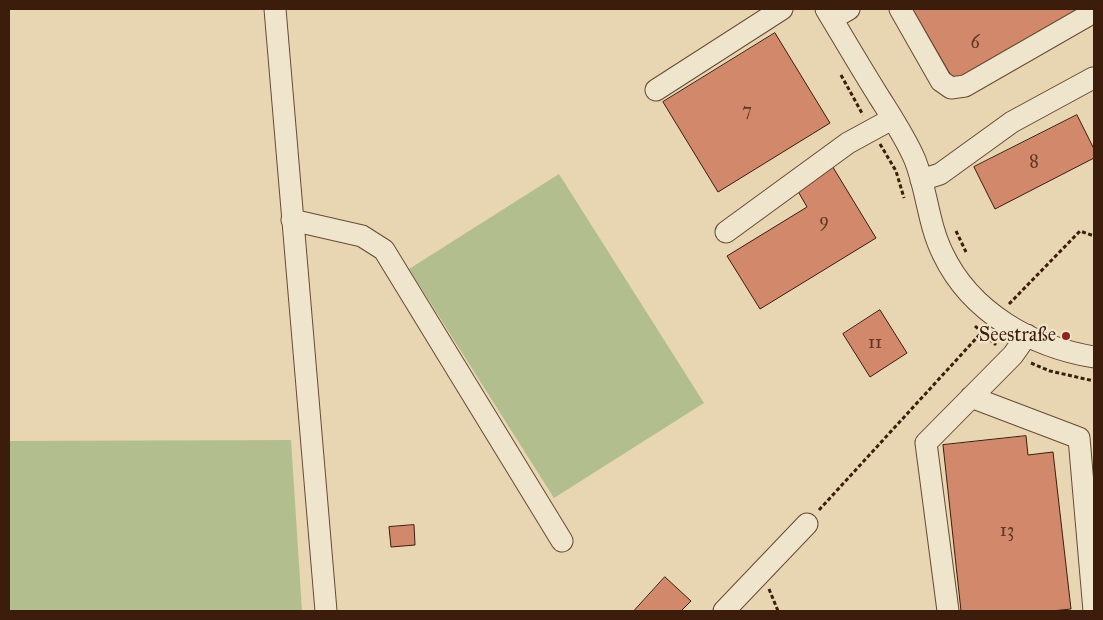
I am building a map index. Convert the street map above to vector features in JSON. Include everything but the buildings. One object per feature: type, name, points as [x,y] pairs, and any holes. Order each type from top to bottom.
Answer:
[{"type":"street","points":[[275,9],[326,608]]},
{"type":"street","points":[[656,90],[782,9]]},
{"type":"street","points":[[900,9],[941,81],[951,88],[965,86],[1094,12]]},
{"type":"street","points":[[836,12],[915,160],[929,215],[943,254],[974,298],[1002,312],[1027,335],[1065,352],[1094,357]]},
{"type":"street","points":[[921,180],[940,174],[1012,122],[1093,78]]},
{"type":"street","points":[[726,232],[848,142],[892,118]]},
{"type":"street","points":[[292,220],[362,236],[384,250],[562,541]]},
{"type":"street","points":[[948,611],[926,443],[1013,355],[1027,335]]},
{"type":"street","points":[[971,397],[1079,438],[1094,611]]},
{"type":"street","points":[[724,611],[807,524]]},
{"type":"path","points":[[955,230],[968,256]]},
{"type":"path","points":[[807,524],[1002,312],[1080,231],[1094,236]]},
{"type":"path","points":[[1002,312],[1003,298]]},
{"type":"path","points":[[1002,312],[1017,310]]},
{"type":"green space","points":[[559,174],[704,403],[554,498],[409,269]]},
{"type":"green space","points":[[291,440],[302,611],[9,611],[9,441]]},
{"type":"place","name":"Seestraße","points":[[1066,336]]}]
